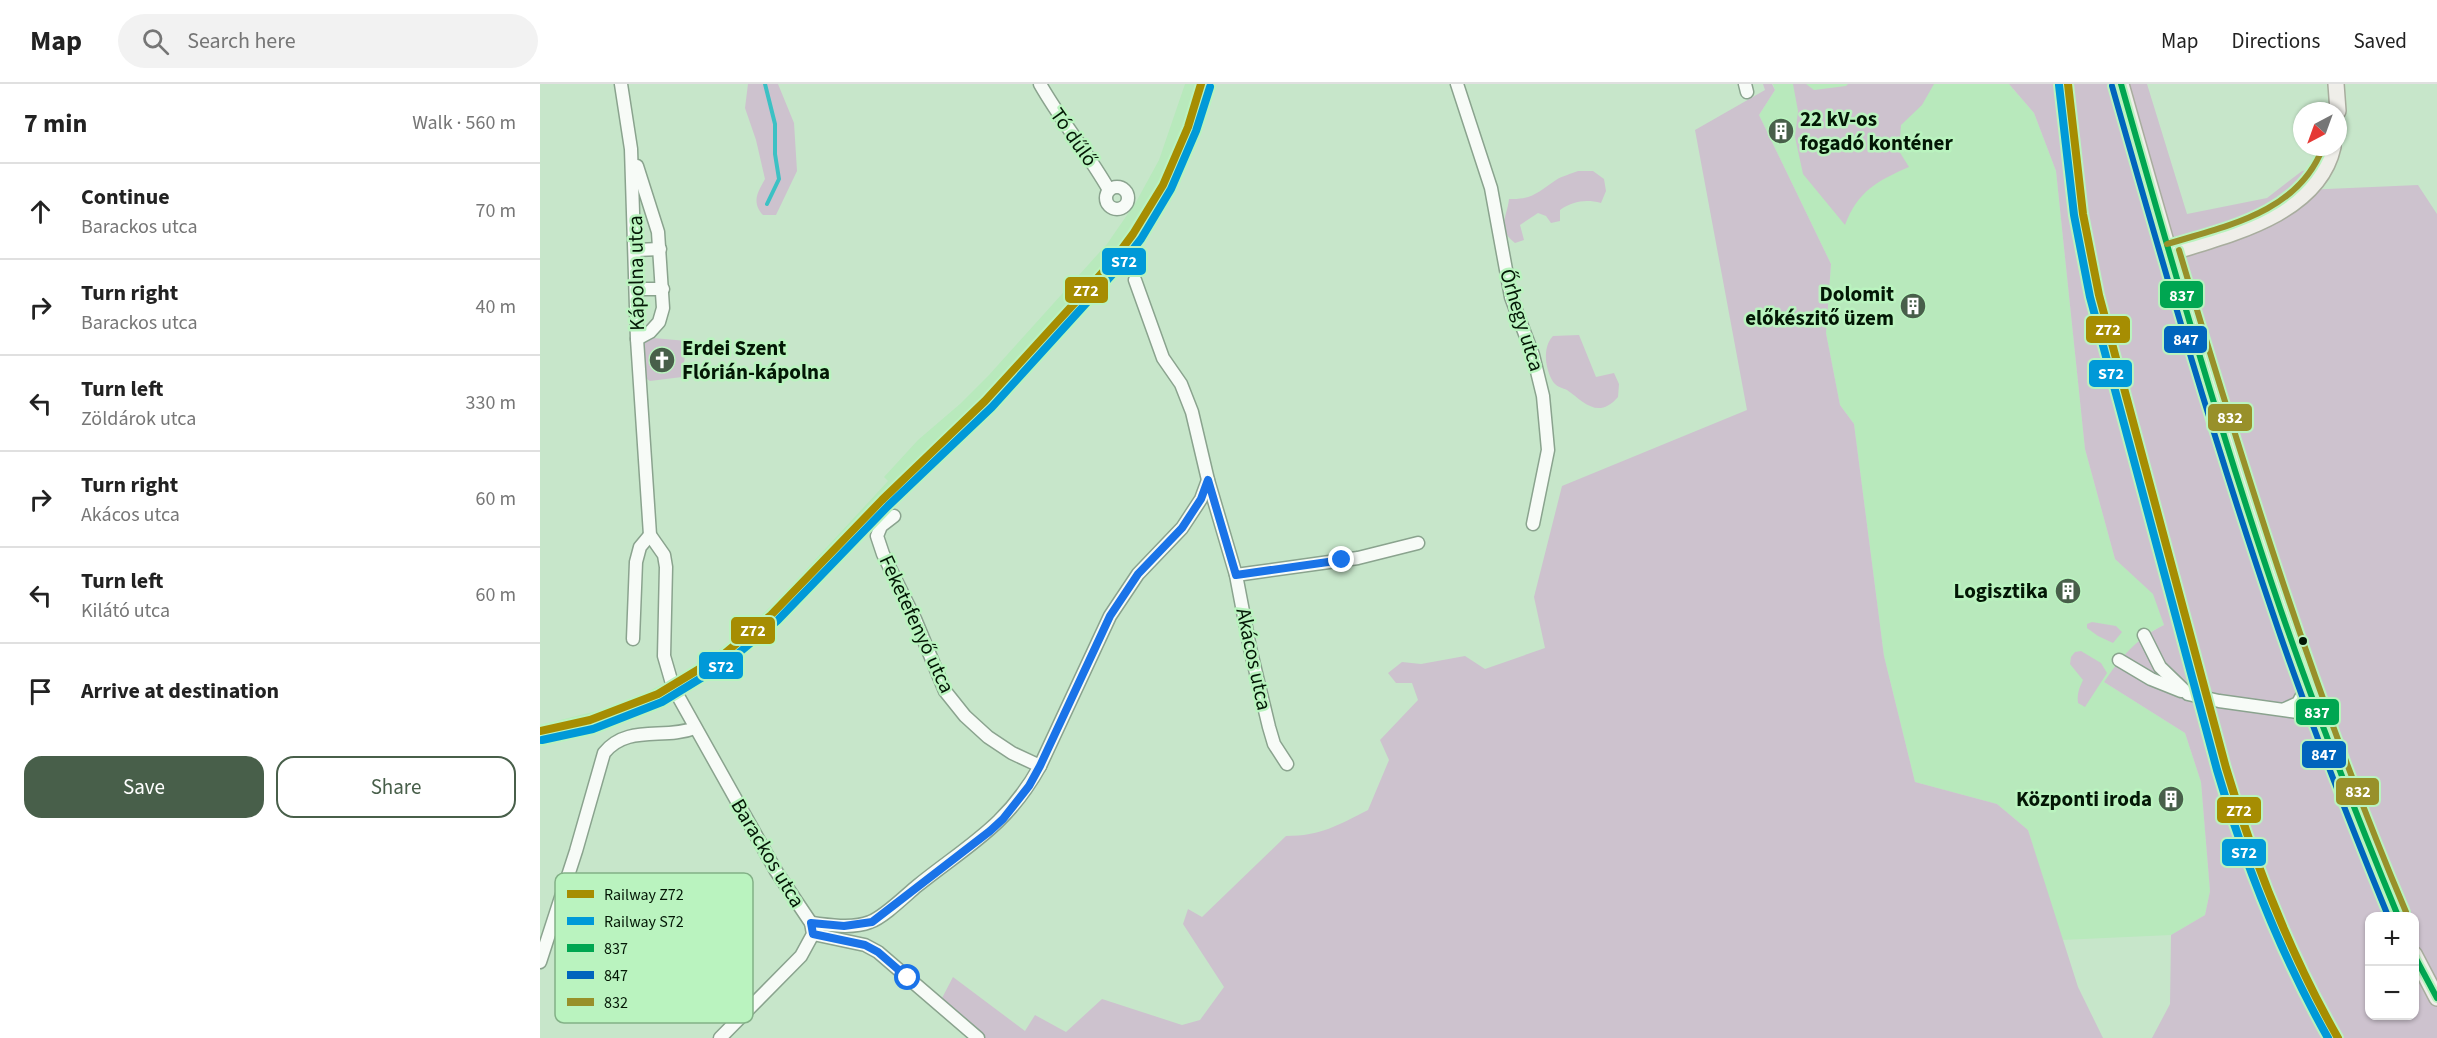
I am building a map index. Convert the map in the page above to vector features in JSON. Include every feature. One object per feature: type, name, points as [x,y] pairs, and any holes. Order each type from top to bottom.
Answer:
[{"type":"main road","points":[[2121,84],[2238,480],[2320,720],[2396,912]]},
{"type":"main road","points":[[2336,84],[2337,102]]},
{"type":"main road","points":[[2170,253],[2260,222],[2292,205],[2321,176],[2329,156]]},
{"type":"main road","points":[[2419,962],[2437,998]]},
{"type":"street","name":"Kápolna utca","points":[[621,84],[632,149],[637,339],[650,536],[664,555],[666,567],[664,656]]},
{"type":"street","name":"Tó dűlő","points":[[1040,84],[1094,163],[1109,190]]},
{"type":"street","name":"Őrhegy utca","points":[[1457,84],[1491,188],[1511,297],[1533,355],[1543,396],[1548,450],[1533,524]]},
{"type":"street","points":[[632,149],[658,232],[663,289],[663,308],[659,322],[650,332],[637,339]]},
{"type":"street","points":[[636,250],[660,249]]},
{"type":"street","name":"Akácos utca","points":[[1135,280],[1163,358],[1181,384],[1192,412],[1208,480],[1236,575],[1250,648],[1269,727],[1274,744],[1287,764]]},
{"type":"street","points":[[637,289],[663,289]]},
{"type":"street","points":[[1040,766],[1110,616],[1138,574],[1188,520],[1201,499],[1208,480]]},
{"type":"street","name":"Feketefenyő utca","points":[[894,516],[881,526],[877,536],[945,691],[964,716],[988,737],[1012,753],[1040,766]]},
{"type":"street","points":[[633,639],[636,562],[640,547],[650,536]]},
{"type":"street","points":[[1236,575],[1358,558],[1418,543]]},
{"type":"street","points":[[2144,635],[2160,667],[2188,694]]},
{"type":"street","name":"Barackos utca","points":[[664,656],[673,687],[695,728],[776,871],[812,929],[872,922],[1003,819],[1029,786],[1040,766]]},
{"type":"street","points":[[2119,660],[2151,680],[2188,694],[2219,701],[2306,712],[2320,720]]},
{"type":"street","points":[[2285,709],[2298,704],[2308,686]]},
{"type":"street","points":[[569,873],[604,753],[610,745],[621,738],[632,735],[671,734],[695,728]]},
{"type":"street","points":[[540,962],[555,916]]},
{"type":"street","points":[[753,1005],[801,957],[812,929],[865,945],[878,952],[978,1038]]},
{"type":"street","points":[[720,1038],[735,1023]]},
{"type":"shaded area","points":[[748,84],[778,84],[794,123],[797,171],[776,215],[763,215],[757,206],[757,197],[765,179],[756,140],[745,108]]},
{"type":"shaded area","points":[[1185,84],[1206,84],[1184,150],[1157,212],[1112,273],[1045,350],[985,412],[872,517],[814,582],[768,627],[728,661],[640,710],[593,726],[540,739],[540,725],[609,708],[634,699],[697,666],[742,633],[779,599],[888,481],[884,477],[918,440],[960,404],[989,375],[1107,244],[1136,202],[1159,160]]},
{"type":"shaded area","points":[[1763,84],[1772,84],[1775,90],[1759,115],[1831,264],[1826,333],[1840,405],[1854,424],[1884,656],[1915,782],[1997,804],[2028,830],[2078,987],[2103,1038],[982,1038],[941,1000],[953,977],[1025,1031],[1035,1015],[1066,1032],[1102,999],[1182,1025],[1200,1020],[1224,987],[1183,924],[1188,909],[1202,917],[1286,836],[1319,832],[1368,810],[1389,760],[1380,740],[1418,700],[1412,683],[1396,683],[1388,673],[1402,662],[1421,664],[1465,656],[1485,669],[1545,648],[1534,597],[1562,486],[1747,410],[1695,130],[1765,90]]},
{"type":"shaded area","points":[[1773,84],[2009,84],[2034,113],[2056,171],[2085,449],[2115,559],[2154,594],[2164,625],[2144,635],[2104,682],[2185,733],[2201,782],[2210,891],[2205,915],[2171,935],[2061,940],[2028,830],[1997,804],[1915,782],[1884,656],[1854,424],[1840,405],[1826,333],[1831,264],[1759,115],[1775,90]]},
{"type":"shaded area","points":[[1793,84],[1806,84],[1814,90],[1848,84],[1934,84],[1922,105],[1901,125],[1899,151],[1909,167],[1870,188],[1856,204],[1845,225],[1803,174],[1795,137],[1798,111]]},
{"type":"shaded area","points":[[2009,84],[2147,84],[2187,214],[2267,198],[2302,171],[2314,169],[2304,190],[2418,185],[2437,214],[2437,1038],[2152,1038],[2170,1004],[2171,935],[2205,915],[2210,891],[2201,782],[2185,733],[2104,682],[2130,649],[2164,625],[2153,594],[2115,559],[2085,449],[2056,171],[2034,113]]},
{"type":"shaded area","points":[[1578,171],[1593,171],[1604,179],[1606,191],[1601,203],[1585,201],[1570,205],[1560,210],[1560,221],[1551,223],[1546,216],[1538,213],[1520,225],[1524,240],[1515,243],[1509,238],[1504,222],[1509,199],[1529,197],[1558,179]]},
{"type":"shaded area","points":[[1579,335],[1596,377],[1614,373],[1619,384],[1618,397],[1604,407],[1591,407],[1585,404],[1567,390],[1557,386],[1548,372],[1546,352],[1553,336]]},
{"type":"shaded area","points":[[653,338],[687,341],[682,377],[650,381],[644,377],[642,340]]},
{"type":"shaded area","points":[[2092,622],[2116,626],[2122,632],[2113,643],[2087,628],[2087,624]]},
{"type":"shaded area","points":[[2081,651],[2101,663],[2107,673],[2085,707],[2078,703],[2083,680],[2070,664],[2075,652]]},
{"type":"waterway","points":[[765,84],[775,124],[775,154],[779,179],[767,204]]},
{"type":"rail line","name":"Z72","points":[[540,731],[590,720],[658,694],[724,654],[771,615],[882,500],[985,401],[1113,261],[1133,234],[1163,185],[1188,127],[1201,84]]},
{"type":"rail line","name":"Z72","points":[[2068,84],[2083,214],[2099,295],[2226,768],[2248,838],[2288,940],[2338,1038]]},
{"type":"rail line","name":"S72","points":[[2059,85],[2074,215],[2090,297],[2217,770],[2239,840],[2279,941],[2328,1038]]},
{"type":"rail line","name":"S72","points":[[542,740],[593,729],[662,702],[729,661],[777,621],[888,506],[992,407],[1120,266],[1141,239],[1171,189],[1196,131],[1210,87]]},
{"type":"transit line","name":"837","points":[[2121,84],[2197,347],[2258,543],[2322,724],[2396,912]]},
{"type":"transit line","name":"847","points":[[2112,86],[2189,350],[2250,546],[2313,727],[2386,912]]},
{"type":"transit line","name":"832","points":[[2167,244],[2236,223],[2279,202],[2297,187],[2312,169],[2318,156]]},
{"type":"transit line","name":"832","points":[[2179,250],[2256,501],[2312,667],[2406,912]]},
{"type":"transit line","name":"837","points":[[2419,964],[2437,998]]},
{"type":"place","name":"22 kV-os fogadó konténer","points":[[1781,131]]},
{"type":"place","name":"Dolomit előkészitő üzem","points":[[1913,306]]},
{"type":"place","name":"Erdei Szent Flórián-kápolna","points":[[662,360]]},
{"type":"place","name":"Logisztika","points":[[2068,591]]},
{"type":"place","name":"Központi iroda","points":[[2171,799]]},
{"type":"route","points":[[908,978],[878,952],[865,945],[813,934],[811,923],[844,926],[872,922],[1003,819],[1029,786],[1040,766],[1110,616],[1138,574],[1182,528],[1201,499],[1208,480],[1236,575],[1342,560]]}]
